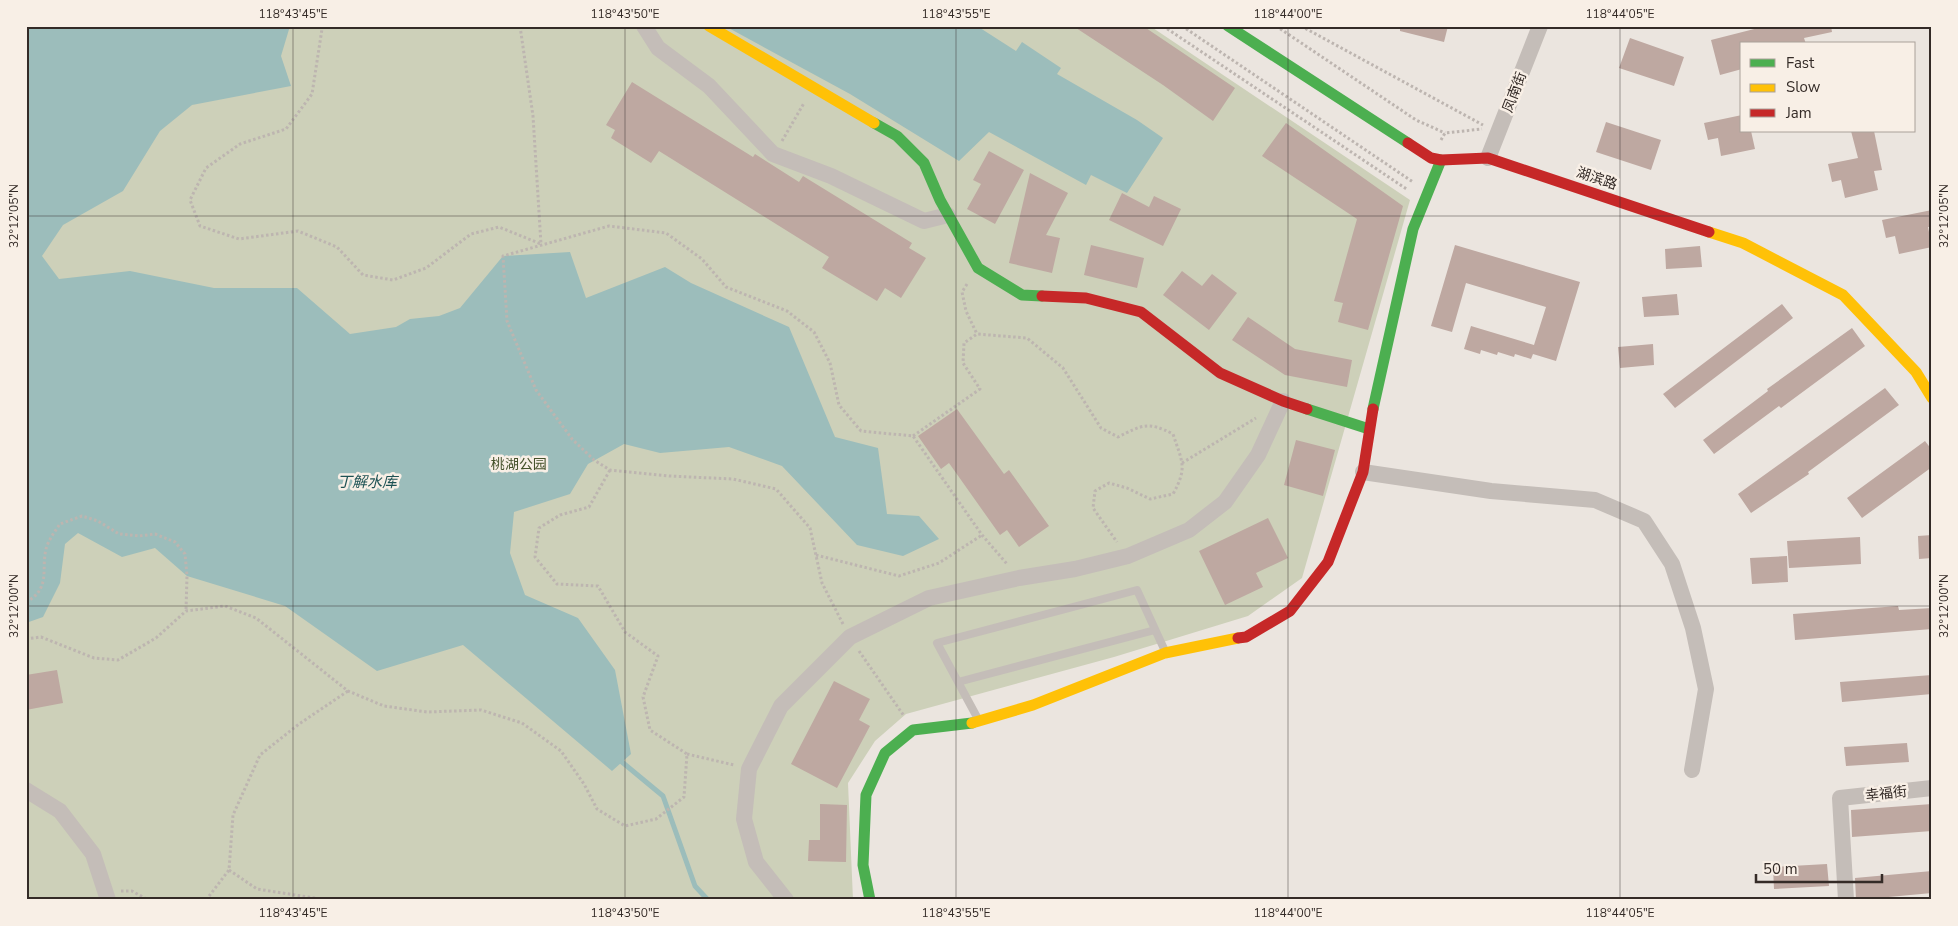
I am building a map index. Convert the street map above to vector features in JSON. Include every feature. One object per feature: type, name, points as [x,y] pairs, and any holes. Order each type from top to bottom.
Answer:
[{"type":"street","points":[[644,26],[658,48],[709,86],[773,154],[830,176],[924,221],[948,214]]},
{"type":"street","points":[[709,26],[897,136],[924,163],[948,214],[978,268],[1022,296],[1086,298],[1141,312],[1220,373],[1284,401],[1369,430]]},
{"type":"street","points":[[870,900],[862,865],[866,795],[885,753],[913,730],[980,722],[1033,705],[1166,652],[1246,636],[1290,611],[1328,562],[1363,472],[1369,430],[1413,229],[1436,159],[1228,26]]},
{"type":"street","name":"凤南街","points":[[1488,158],[1540,26]]},
{"type":"street","name":"湖滨路","points":[[1436,159],[1488,158],[1743,243],[1843,295],[1916,372],[1932,398]]},
{"type":"street","points":[[786,900],[756,862],[744,820],[749,769],[781,706],[850,637],[929,598],[1020,578],[1075,569],[1128,556],[1189,530],[1225,502],[1258,455],[1284,401]]},
{"type":"street","points":[[1363,472],[1491,491],[1596,500],[1644,521],[1672,564],[1693,628],[1706,689],[1692,770]]},
{"type":"street","name":"幸福街","points":[[1846,900],[1840,798],[1932,788]]},
{"type":"street","points":[[26,790],[60,811],[93,854],[107,896]]},
{"type":"lane","points":[[980,722],[937,643],[1137,590],[1166,652]]},
{"type":"lane","points":[[958,682],[1155,630]]},
{"type":"path","points":[[324,26],[312,94],[286,129],[240,144],[206,168],[190,200],[200,226],[239,239],[298,230],[338,247],[363,275],[393,280],[426,268],[471,234],[499,228],[541,244]]},
{"type":"path","points":[[520,26],[533,116],[541,244]]},
{"type":"path","points":[[1164,26],[1411,192],[1416,184],[1182,26]]},
{"type":"path","points":[[1276,26],[1416,120],[1445,132],[1489,128],[1301,26]]},
{"type":"path","points":[[773,154],[814,88]]},
{"type":"path","points":[[1436,159],[1445,132]]},
{"type":"path","points":[[913,730],[850,637],[822,583],[810,528],[776,489],[733,480],[610,470],[594,460],[572,439],[536,390],[507,321],[502,256],[609,226],[666,233],[702,259],[726,287],[787,311],[814,332],[830,363],[839,405],[861,431],[913,436],[980,389],[963,364],[964,343],[977,334],[1027,338],[1063,368],[1101,428],[1118,437],[1139,427],[1158,426],[1173,434],[1182,463],[1182,478],[1173,494],[1150,499],[1126,488],[1109,483],[1094,491],[1093,508],[1128,556]]},
{"type":"path","points":[[977,334],[966,311],[962,292],[978,268]]},
{"type":"path","points":[[1182,463],[1258,416]]},
{"type":"path","points":[[913,436],[982,534],[1020,578]]},
{"type":"path","points":[[610,470],[590,507],[560,516],[539,528],[535,557],[557,584],[598,586],[625,632],[658,656],[643,697],[650,730],[687,754],[749,769]]},
{"type":"path","points":[[26,602],[34,598],[45,580],[46,548],[60,524],[82,516],[98,521],[119,534],[139,536],[155,534],[175,542],[185,554],[187,576],[186,611]]},
{"type":"path","points":[[816,554],[899,576],[940,563],[982,534]]},
{"type":"path","points":[[26,639],[41,637],[94,658],[118,660],[156,638],[186,611],[225,606],[256,618],[348,691],[384,706],[427,712],[481,710],[522,722],[561,751],[584,784],[597,809],[625,826],[656,819],[684,797],[687,754]]},
{"type":"path","points":[[206,900],[230,870],[233,815],[260,754],[299,724],[348,691]]},
{"type":"path","points":[[230,870],[257,889],[327,900]]},
{"type":"path","points":[[107,896],[132,891],[148,900]]},
{"type":"green space","name":"桃湖公园","points":[[26,26],[1150,26],[1410,200],[1302,578],[1248,616],[1114,657],[906,714],[875,741],[848,783],[853,900],[26,900]]},
{"type":"water","name":"丁解水库","points":[[26,26],[290,26],[281,56],[291,86],[192,105],[160,131],[123,191],[63,225],[42,256],[59,279],[130,271],[214,288],[297,288],[350,334],[396,327],[410,319],[439,316],[460,308],[503,256],[570,252],[586,298],[665,267],[691,283],[789,327],[835,437],[878,448],[887,514],[919,516],[939,539],[903,556],[857,545],[782,466],[729,447],[660,453],[624,444],[588,464],[570,494],[514,512],[510,553],[525,595],[578,618],[615,670],[631,754],[612,771],[463,645],[377,671],[285,606],[187,576],[155,548],[122,557],[78,533],[65,544],[60,583],[43,617],[26,623]]},
{"type":"water","points":[[725,26],[977,26],[1016,51],[1022,42],[1061,68],[1057,74],[1137,120],[1163,138],[1127,193],[1091,175],[1086,185],[989,132],[959,161],[850,94]]},
{"type":"building","points":[[1073,26],[1143,26],[1235,88],[1213,121],[1163,85]]},
{"type":"building","points":[[1400,26],[1448,26],[1444,42],[1400,31]]},
{"type":"building","points":[[1766,26],[1831,26],[1832,32],[1804,38],[1805,42],[1740,42],[1740,70],[1720,75],[1711,40]]},
{"type":"building","points":[[1630,38],[1684,57],[1674,86],[1619,68]]},
{"type":"building","points":[[632,82],[753,157],[755,154],[799,182],[803,176],[912,243],[909,248],[926,258],[901,298],[885,288],[877,301],[822,268],[829,257],[659,151],[651,163],[611,138],[615,130],[606,125]]},
{"type":"building","points":[[1740,115],[1740,132],[1751,132],[1755,149],[1721,156],[1718,138],[1708,140],[1704,123]]},
{"type":"building","points":[[1606,122],[1661,140],[1651,170],[1596,152]]},
{"type":"building","points":[[1286,123],[1403,206],[1368,330],[1338,322],[1343,303],[1334,301],[1357,219],[1262,156]]},
{"type":"building","points":[[1851,132],[1874,132],[1882,170],[1874,171],[1878,190],[1845,198],[1841,180],[1832,182],[1828,164],[1858,158]]},
{"type":"building","points":[[989,151],[1024,170],[995,224],[967,209],[981,184],[973,180]]},
{"type":"building","points":[[1030,173],[1068,193],[1046,235],[1060,238],[1052,273],[1009,263]]},
{"type":"building","points":[[1122,193],[1149,207],[1154,196],[1181,209],[1163,246],[1109,220]]},
{"type":"building","points":[[1932,210],[1932,227],[1928,227],[1932,247],[1899,254],[1895,236],[1886,238],[1882,220]]},
{"type":"building","points":[[1091,245],[1144,258],[1137,288],[1084,275]]},
{"type":"building","points":[[1455,245],[1580,282],[1556,361],[1533,354],[1531,359],[1515,354],[1514,357],[1498,352],[1497,355],[1481,350],[1480,354],[1464,349],[1471,326],[1534,345],[1546,307],[1466,283],[1452,332],[1431,326]]},
{"type":"building","points":[[1700,246],[1702,267],[1666,269],[1665,249]]},
{"type":"building","points":[[1182,271],[1202,286],[1212,274],[1237,293],[1209,330],[1163,295]]},
{"type":"building","points":[[1677,294],[1679,315],[1644,317],[1642,297]]},
{"type":"building","points":[[1782,304],[1793,318],[1675,408],[1663,394]]},
{"type":"building","points":[[1248,317],[1295,349],[1352,360],[1347,387],[1285,375],[1232,340]]},
{"type":"building","points":[[1852,328],[1865,346],[1781,408],[1779,406],[1714,454],[1703,440],[1768,391],[1767,389]]},
{"type":"building","points":[[1653,344],[1654,365],[1620,368],[1618,347]]},
{"type":"building","points":[[1885,388],[1899,405],[1808,472],[1809,474],[1751,513],[1738,494]]},
{"type":"building","points":[[957,409],[1004,474],[1009,470],[1049,526],[1019,547],[1007,530],[1000,535],[949,463],[941,469],[918,436]]},
{"type":"building","points":[[1296,440],[1335,450],[1323,496],[1284,485]]},
{"type":"building","points":[[1925,441],[1932,450],[1932,467],[1862,518],[1847,498]]},
{"type":"building","points":[[1268,518],[1288,558],[1256,573],[1263,587],[1225,605],[1199,551]]},
{"type":"building","points":[[1932,535],[1932,558],[1919,559],[1918,536]]},
{"type":"building","points":[[1860,537],[1861,564],[1789,568],[1787,541]]},
{"type":"building","points":[[1787,556],[1788,582],[1752,584],[1750,558]]},
{"type":"building","points":[[1898,606],[1899,610],[1932,608],[1932,629],[1795,640],[1793,614]]},
{"type":"building","points":[[57,670],[63,703],[26,710],[26,675]]},
{"type":"building","points":[[1932,675],[1932,694],[1842,702],[1840,682]]},
{"type":"building","points":[[834,681],[870,699],[859,720],[870,726],[837,788],[791,764]]},
{"type":"building","points":[[1907,743],[1909,762],[1846,766],[1844,747]]},
{"type":"building","points":[[820,804],[847,805],[846,862],[808,861],[809,840],[820,840]]},
{"type":"building","points":[[1932,804],[1932,831],[1852,837],[1851,810]]},
{"type":"building","points":[[1827,864],[1829,886],[1774,889],[1773,867]]},
{"type":"building","points":[[1932,871],[1932,893],[1856,900],[1855,878]]},
{"type":"waterway","points":[[622,762],[663,796],[695,886],[708,900]]},
{"type":"traffic: fast","points":[[1228,26],[1408,143]]},
{"type":"traffic: fast","points":[[874,123],[897,136],[924,163],[940,200],[978,268],[1022,295],[1042,296]]},
{"type":"traffic: fast","points":[[1373,409],[1413,229],[1441,160]]},
{"type":"traffic: fast","points":[[1307,409],[1369,429]]},
{"type":"traffic: fast","points":[[870,900],[863,865],[866,795],[885,753],[913,730],[972,723]]},
{"type":"traffic: slow","points":[[709,26],[874,123]]},
{"type":"traffic: slow","points":[[1709,232],[1743,243],[1843,295],[1916,372],[1932,398]]},
{"type":"traffic: slow","points":[[972,723],[1033,705],[1165,653],[1238,638]]},
{"type":"traffic: jam","points":[[1408,143],[1431,158],[1441,160],[1488,158],[1709,232]]},
{"type":"traffic: jam","points":[[1042,296],[1086,298],[1141,312],[1220,373],[1283,401],[1307,409]]},
{"type":"traffic: jam","points":[[1238,638],[1246,637],[1290,611],[1328,562],[1363,472],[1373,409]]}]
